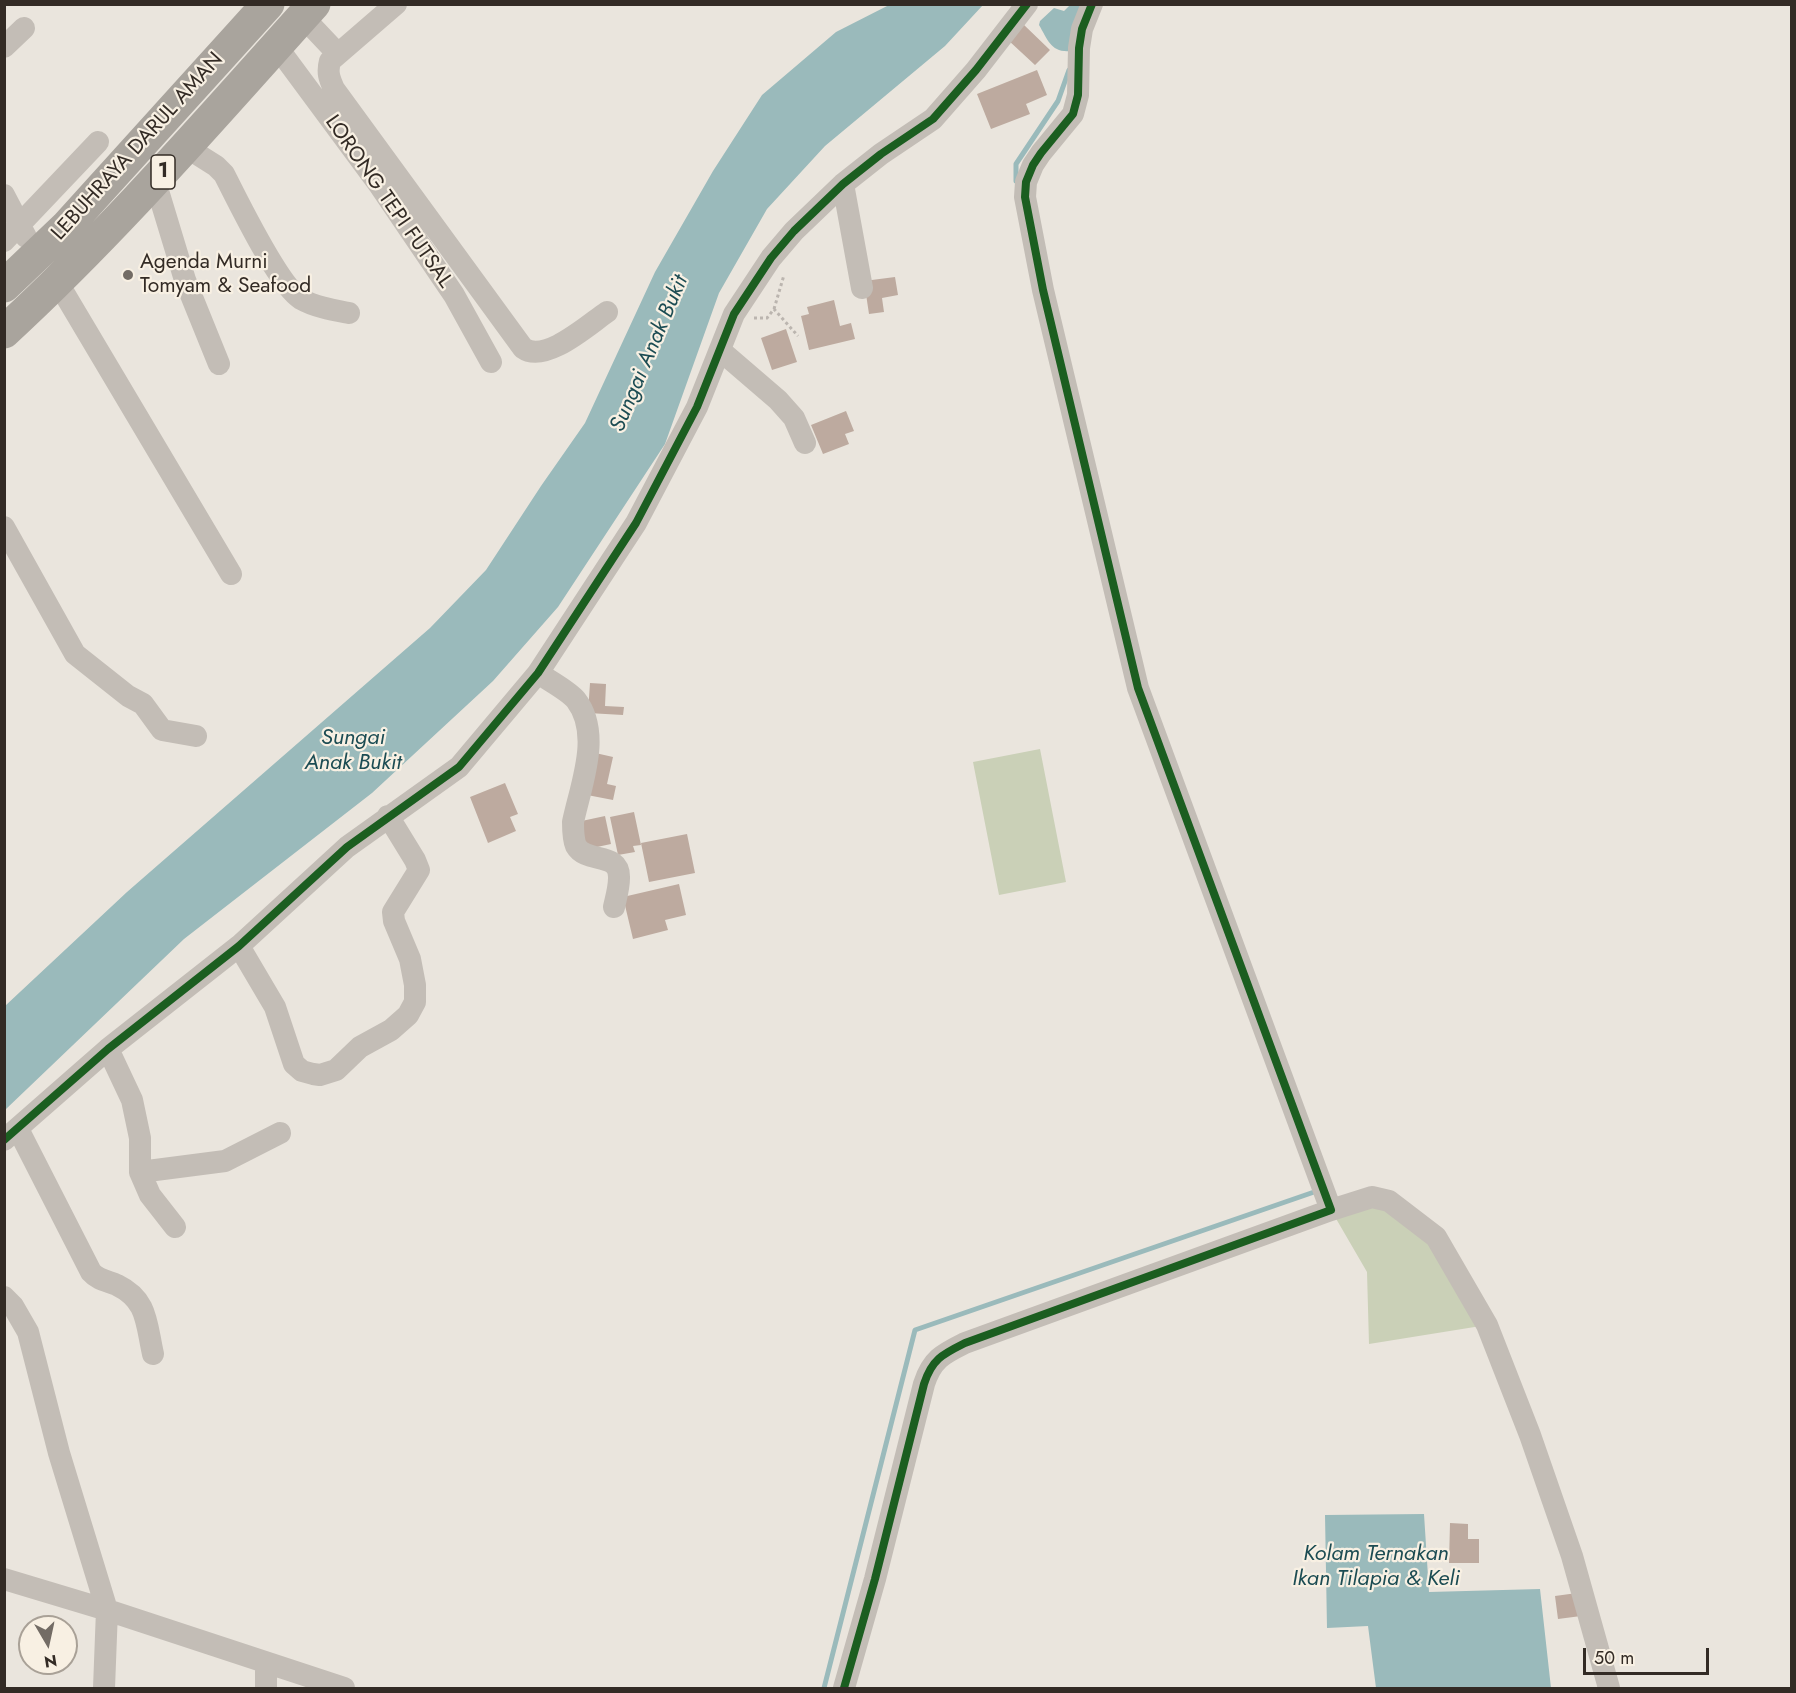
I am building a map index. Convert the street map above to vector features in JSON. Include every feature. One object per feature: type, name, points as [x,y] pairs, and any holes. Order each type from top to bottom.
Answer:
[{"type":"highway","points":[[66,227],[249,4]]},
{"type":"highway","name":"LEBUHRAYA DARUL AMAN","points":[[4,286],[66,227],[268,4]]},
{"type":"highway","name":"LEBUHRAYA DARUL AMAN","points":[[4,332],[58,283],[186,147],[308,11]]},
{"type":"street","points":[[396,4],[330,61],[328,78],[334,89],[523,348],[529,352],[549,351],[607,312]]},
{"type":"street","points":[[153,1354],[141,1304],[134,1295],[116,1284],[95,1277],[91,1272],[11,1135],[108,1049],[239,946],[347,847],[459,767],[538,673],[636,523],[697,408],[734,314],[779,249],[794,231],[843,184],[881,154],[933,120],[976,70],[1027,4]]},
{"type":"street","points":[[1092,4],[1082,29],[1079,48],[1078,95],[1073,114],[1041,153],[1026,182],[1025,197],[1043,290],[1138,688],[1331,1210]]},
{"type":"street","points":[[308,11],[337,53]]},
{"type":"street","points":[[4,47],[24,28]]},
{"type":"street","name":"LORONG TEPI FUTSAL","points":[[275,49],[286,59],[387,196],[454,295],[490,362]]},
{"type":"street","points":[[13,234],[98,142]]},
{"type":"street","points":[[186,147],[216,166],[224,174],[258,238],[290,290],[301,299],[349,313]]},
{"type":"street","points":[[154,181],[185,280],[219,364]]},
{"type":"street","points":[[843,184],[862,288]]},
{"type":"street","points":[[4,195],[13,234],[35,258]]},
{"type":"street","points":[[58,283],[231,574]]},
{"type":"street","points":[[721,351],[778,400],[794,418],[805,443]]},
{"type":"street","points":[[4,527],[75,654],[128,696],[143,704],[162,730],[196,736]]},
{"type":"street","points":[[538,673],[576,699],[589,727],[588,750],[573,822],[573,834],[579,850],[607,859],[618,870],[619,878],[614,907]]},
{"type":"street","points":[[239,946],[275,1007],[294,1064],[302,1071],[320,1075],[336,1070],[360,1047],[392,1030],[408,1015],[415,1002],[415,985],[410,959],[394,921],[393,912],[410,888],[419,870],[388,816]]},
{"type":"street","points":[[108,1049],[132,1100],[140,1138],[140,1172],[150,1195],[175,1227]]},
{"type":"street","points":[[140,1172],[225,1161],[280,1133]]},
{"type":"street","points":[[844,1689],[875,1579],[924,1384],[933,1363],[944,1353],[965,1343],[1372,1197],[1389,1201],[1436,1237],[1487,1325],[1530,1435],[1569,1546],[1609,1689]]},
{"type":"street","points":[[4,1297],[13,1306],[28,1332],[59,1453],[107,1610],[104,1689]]},
{"type":"street","points":[[4,1579],[107,1610],[345,1689]]},
{"type":"street","points":[[266,1664],[266,1689]]},
{"type":"path","points":[[734,314],[762,319],[767,318],[774,309],[798,336]]},
{"type":"green space","points":[[1040,749],[1066,882],[999,895],[973,762]]},
{"type":"green space","points":[[1372,1197],[1436,1237],[1487,1325],[1369,1344],[1367,1272],[1331,1210]]},
{"type":"water","name":"Sungai Anak Bukit","points":[[891,4],[983,5],[945,46],[825,146],[767,209],[719,293],[665,444],[558,607],[493,681],[372,793],[184,939],[5,1110],[5,1006],[127,892],[430,628],[486,570],[585,423],[655,272],[713,171],[762,95],[836,32]]},
{"type":"water","points":[[1070,5],[1082,5],[1071,51],[1064,51],[1054,48],[1039,25],[1040,21],[1054,8],[1064,11]]},
{"type":"water","name":"Kolam Ternakan Ikan Tilapia & Keli","points":[[1424,1514],[1429,1592],[1540,1589],[1551,1688],[1376,1688],[1368,1626],[1327,1628],[1325,1515]]},
{"type":"building","points":[[1023,24],[1050,50],[1035,65],[1008,40]]},
{"type":"building","points":[[1037,70],[1047,95],[1026,104],[1030,114],[991,129],[977,94]]},
{"type":"building","points":[[895,277],[898,295],[882,298],[884,312],[869,314],[864,281]]},
{"type":"building","points":[[834,300],[840,326],[851,323],[855,339],[809,350],[801,316],[809,314],[807,307]]},
{"type":"building","points":[[786,329],[797,362],[772,370],[761,338]]},
{"type":"building","points":[[846,411],[854,431],[845,434],[849,444],[823,454],[811,425]]},
{"type":"building","points":[[590,683],[606,684],[605,706],[624,707],[623,715],[588,713]]},
{"type":"building","points":[[591,752],[613,757],[607,784],[616,786],[613,800],[582,794]]},
{"type":"building","points":[[505,783],[518,814],[510,817],[516,831],[488,843],[470,797]]},
{"type":"building","points":[[634,812],[641,845],[633,846],[635,852],[618,855],[610,817]]},
{"type":"building","points":[[605,816],[611,844],[583,850],[577,822]]},
{"type":"building","points":[[687,834],[695,873],[649,882],[641,843]]},
{"type":"building","points":[[679,884],[686,915],[665,920],[668,930],[633,939],[623,897]]},
{"type":"building","points":[[1450,1523],[1468,1524],[1468,1539],[1479,1539],[1479,1563],[1449,1563]]},
{"type":"building","points":[[1577,1593],[1581,1616],[1558,1619],[1555,1596]]},
{"type":"waterway","points":[[1016,181],[1016,164],[1058,101],[1069,70]]},
{"type":"waterway","points":[[824,1688],[915,1330],[1317,1191]]},
{"type":"cycle path","points":[[4,1140],[108,1049],[239,946],[347,847],[459,767],[538,673],[636,523],[697,407],[734,314],[771,258],[794,231],[843,184],[881,154],[933,119],[976,70],[1027,4]]},
{"type":"cycle path","points":[[844,1688],[875,1579],[924,1384],[939,1358],[965,1343],[1331,1210],[1138,688],[1043,290],[1025,197],[1026,182],[1041,153],[1073,114],[1078,95],[1079,48],[1082,29],[1092,4]]},
{"type":"place","name":"Agenda Murni Tomyam & Seafood","points":[[128,275]]}]
